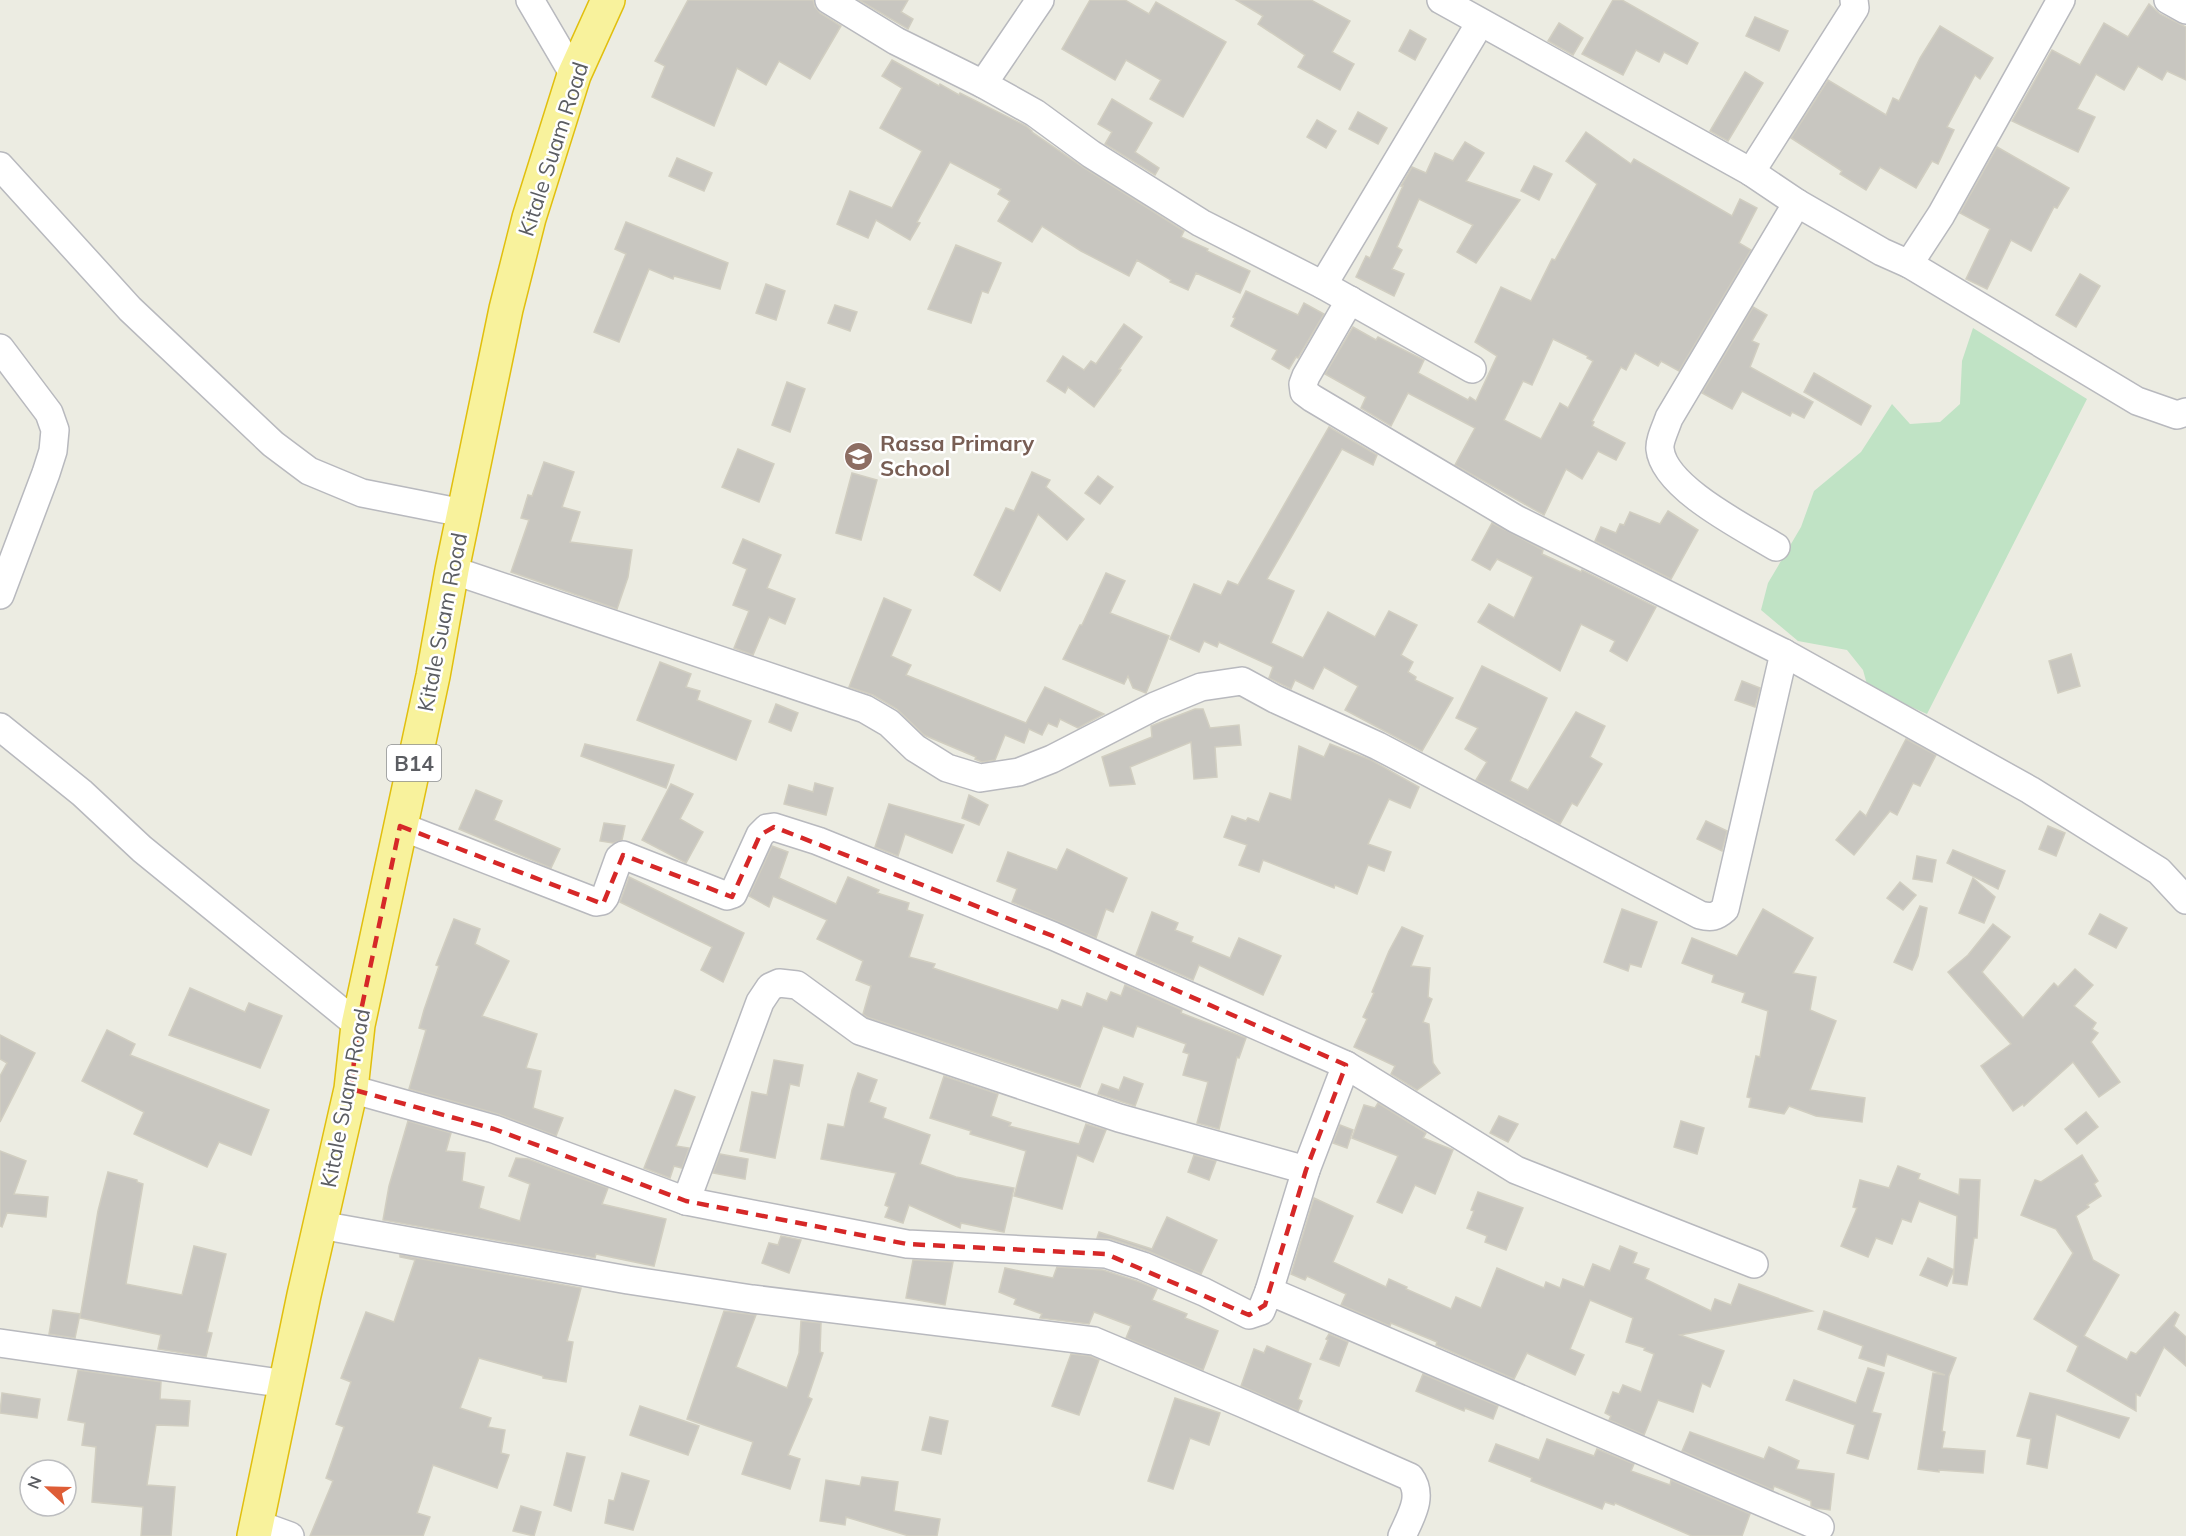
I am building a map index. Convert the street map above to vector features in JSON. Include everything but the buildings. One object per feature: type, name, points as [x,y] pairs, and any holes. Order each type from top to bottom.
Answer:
[{"type":"highway","name":"Kitale Suam Road","points":[[256,1530],[351,1089],[358,1025],[433,676],[463,513],[506,309],[529,218],[574,75],[608,0]]},
{"type":"street","points":[[530,0],[574,75]]},
{"type":"street","points":[[829,0],[896,40],[1035,112],[1091,154],[1201,223],[1323,285],[1472,369]]},
{"type":"street","points":[[983,84],[1040,0]]},
{"type":"street","points":[[1441,0],[1751,172],[1797,203],[1882,252],[1909,264],[2137,401],[2177,415],[2186,412]]},
{"type":"street","points":[[1751,172],[1855,8],[1854,0]]},
{"type":"street","points":[[1909,264],[1941,215],[2061,0]]},
{"type":"street","points":[[2168,0],[2186,10]]},
{"type":"street","points":[[1323,285],[1480,23]]},
{"type":"street","points":[[0,165],[130,309],[273,444],[309,471],[362,493],[463,513]]},
{"type":"street","points":[[1776,547],[1690,494],[1668,471],[1659,448],[1669,418],[1797,203]]},
{"type":"street","points":[[1350,300],[1306,376],[1303,384],[1304,392],[1516,519],[1784,653],[2030,790],[2159,871],[2186,900]]},
{"type":"street","points":[[0,348],[49,413],[55,430],[53,451],[46,473],[0,595]]},
{"type":"street","points":[[452,570],[865,709],[888,723],[915,748],[947,768],[980,778],[1019,772],[1044,762],[1155,706],[1201,687],[1242,681],[1275,699],[1378,746],[1700,915],[1710,917],[1718,916],[1725,909],[1784,653]]},
{"type":"street","points":[[0,727],[82,793],[142,849],[358,1025]]},
{"type":"street","points":[[400,826],[596,902],[602,901],[605,897],[619,858],[623,855],[722,895],[733,894],[760,835],[767,828],[774,827],[818,841],[1053,936],[1346,1065],[1516,1170],[1754,1264]]},
{"type":"street","points":[[686,1201],[760,1002],[770,987],[779,983],[796,985],[860,1031],[1119,1118],[1306,1170]]},
{"type":"street","points":[[351,1089],[494,1129],[686,1201],[907,1244],[1106,1254],[1194,1287],[1249,1314],[1262,1311],[1306,1170],[1346,1065]]},
{"type":"street","points":[[320,1225],[740,1298],[1094,1341],[1410,1477],[1417,1486],[1417,1501],[1402,1536]]},
{"type":"street","points":[[1269,1291],[1820,1527]]},
{"type":"street","points":[[0,1343],[287,1384]]},
{"type":"street","points":[[256,1530],[290,1536]]},
{"type":"highlighted area","points":[[400,826],[603,904],[623,855],[732,897],[760,835],[774,827],[1053,936],[1346,1065],[1306,1170],[1265,1305],[1249,1315],[1106,1254],[907,1244],[686,1201],[494,1129],[351,1089],[358,1025]]},
{"type":"green space","points":[[1973,328],[2087,399],[1927,714],[1868,688],[1863,670],[1847,650],[1798,641],[1761,610],[1768,583],[1801,527],[1814,491],[1861,452],[1892,404],[1910,424],[1940,422],[1960,404],[1962,361]]},
{"type":"place","name":"Rassa Primary School","points":[[859,456]]}]
